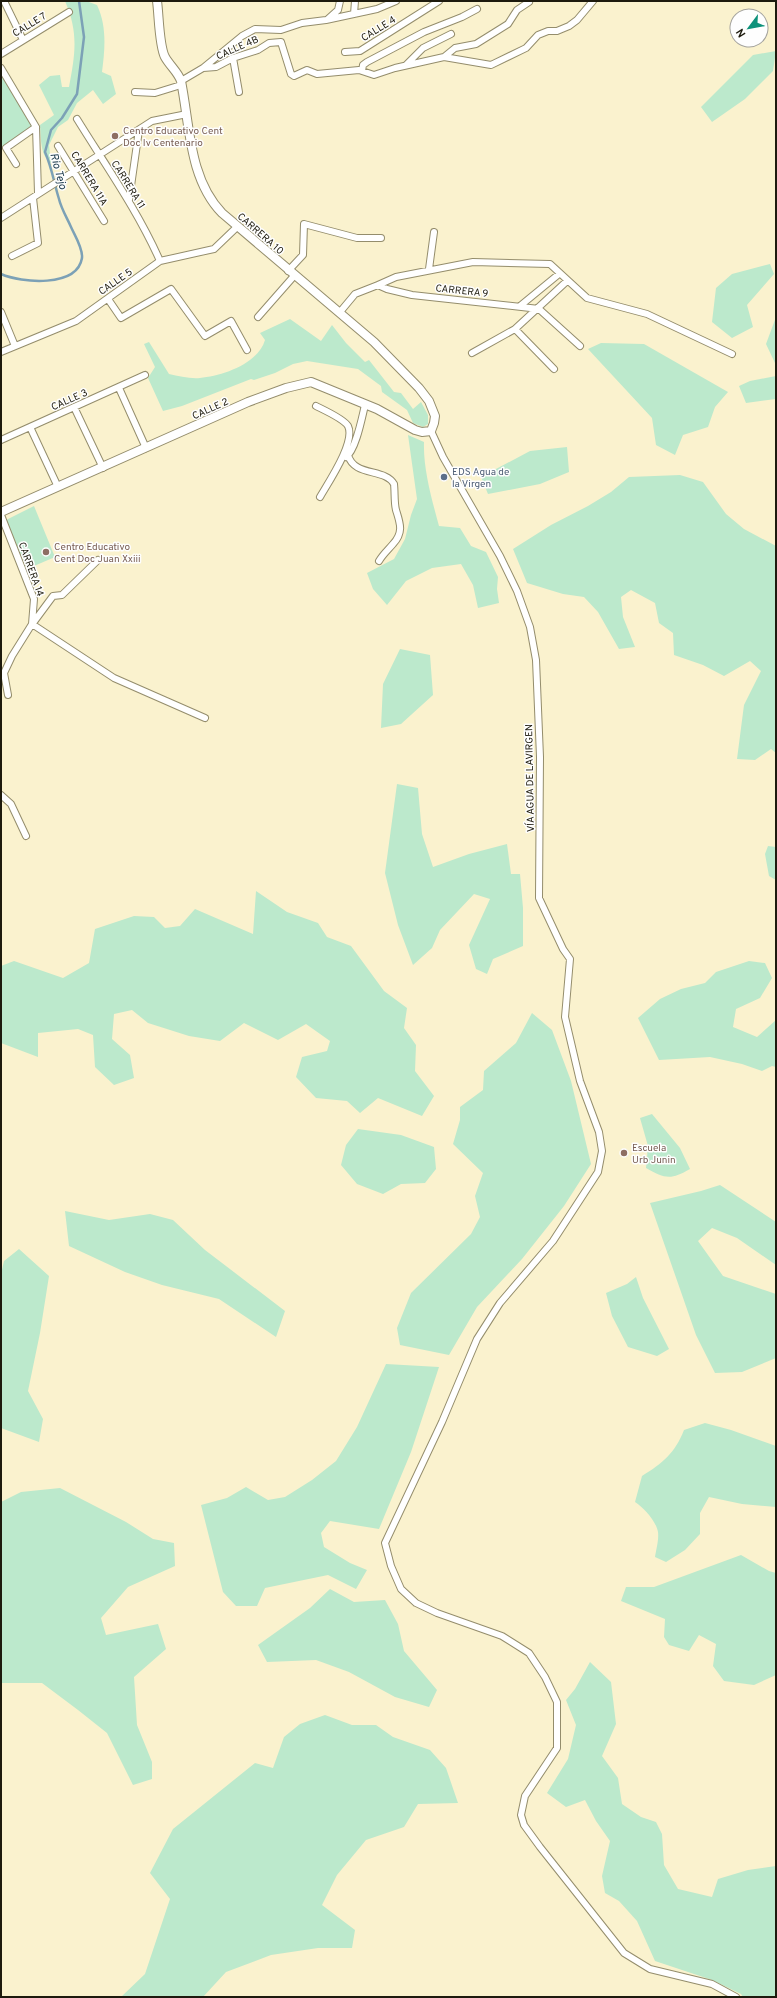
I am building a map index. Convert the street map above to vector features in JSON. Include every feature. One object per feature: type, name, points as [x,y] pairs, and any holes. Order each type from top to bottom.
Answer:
[{"type":"street","points":[[4,1],[22,40]]},
{"type":"street","name":"CARRERA 10","points":[[157,1],[165,57],[179,76],[198,175],[205,191],[215,206],[291,273],[340,312],[374,342],[419,388],[429,401],[435,416],[431,431]]},
{"type":"street","points":[[326,20],[338,10],[340,1]]},
{"type":"street","points":[[354,14],[355,1]]},
{"type":"street","points":[[203,68],[242,36],[255,29],[281,30],[302,23],[326,20],[377,9],[396,1]]},
{"type":"street","name":"CALLE 4","points":[[345,52],[360,51],[439,1]]},
{"type":"street","points":[[477,9],[462,18],[424,32],[367,62],[363,65],[362,71],[374,75],[444,57],[491,65],[526,48],[538,35],[548,31],[557,31],[569,26],[577,20],[593,1]]},
{"type":"street","points":[[444,57],[454,48],[476,44],[508,24],[517,10],[529,2]]},
{"type":"street","name":"CALLE 7","points":[[1,54],[69,12]]},
{"type":"street","points":[[405,66],[423,48],[451,34]]},
{"type":"street","name":"CALLE 4B","points":[[135,92],[155,93],[181,83],[203,68],[216,67],[233,58],[258,50],[269,43],[280,42],[292,75],[307,70],[317,74],[347,70],[362,71]]},
{"type":"street","points":[[233,58],[238,92]]},
{"type":"street","points":[[1,68],[36,127],[35,196],[38,243],[12,256]]},
{"type":"street","points":[[1,218],[152,121],[187,114]]},
{"type":"street","name":"CARRERA 11","points":[[77,119],[129,200],[149,236],[160,262]]},
{"type":"street","points":[[16,164],[6,148],[36,127]]},
{"type":"street","points":[[129,200],[139,130]]},
{"type":"street","name":"CARRERA 11A","points":[[58,146],[104,221]]},
{"type":"street","points":[[258,317],[303,255],[304,224],[357,238],[381,238]]},
{"type":"street","name":"CALLE 5","points":[[1,352],[76,321],[160,262],[214,248],[238,226]]},
{"type":"street","points":[[429,269],[434,232]]},
{"type":"street","points":[[340,312],[355,294],[396,277],[429,269],[473,262],[550,264],[559,274],[587,298],[648,314],[732,354]]},
{"type":"street","points":[[520,306],[559,274]]},
{"type":"street","points":[[472,353],[515,328],[539,309],[567,281]]},
{"type":"street","name":"CARRERA 9","points":[[378,285],[387,289],[412,295],[539,309]]},
{"type":"street","points":[[108,299],[120,318],[171,289],[205,336],[231,321],[247,350]]},
{"type":"street","points":[[539,309],[580,346]]},
{"type":"street","points":[[1,313],[15,346]]},
{"type":"street","points":[[515,328],[554,369]]},
{"type":"street","name":"CALLE 3","points":[[1,440],[120,388],[145,375]]},
{"type":"street","name":"CALLE 2","points":[[1,514],[248,402],[286,388],[312,382],[365,404],[415,430],[422,432],[431,431]]},
{"type":"street","points":[[120,388],[146,448]]},
{"type":"street","points":[[341,460],[348,455],[355,438],[365,404]]},
{"type":"street","points":[[316,406],[346,423],[349,427],[349,439],[341,460],[320,497]]},
{"type":"street","points":[[74,407],[103,468]]},
{"type":"street","points":[[30,427],[58,487]]},
{"type":"street","name":"VÍA AGUA DE LAVIRGEN","points":[[431,431],[443,457],[500,556],[517,592],[530,626],[536,660],[540,757],[539,898],[563,949],[570,959],[565,1017],[580,1080],[599,1132],[602,1152],[598,1172],[553,1241],[500,1303],[477,1339],[442,1422],[385,1543],[391,1566],[401,1589],[416,1602],[437,1613],[502,1636],[529,1653],[545,1677],[557,1702],[557,1748],[525,1796],[521,1815],[524,1824],[540,1847],[586,1903],[624,1953],[650,1969],[712,1984],[736,1997]]},
{"type":"street","points":[[348,455],[352,464],[361,469],[388,478],[394,484],[396,509],[401,523],[400,533],[394,544],[385,552],[379,561]]},
{"type":"street","name":"CARRERA 14","points":[[1,514],[34,599],[32,624],[4,665],[8,695]]},
{"type":"street","points":[[98,560],[62,595],[53,596],[32,624],[114,678],[205,718]]},
{"type":"street","points":[[1,795],[11,804],[26,836]]},
{"type":"green space","points":[[65,1],[86,1],[97,5],[104,29],[104,55],[102,72],[111,76],[116,94],[103,104],[93,90],[77,103],[68,120],[58,127],[49,145],[51,163],[47,160],[43,151],[40,125],[54,115],[39,85],[50,76],[60,75],[62,87],[69,87],[73,65],[74,34]]},
{"type":"green space","points":[[776,51],[773,71],[745,99],[712,122],[701,107],[753,55]]},
{"type":"green space","points":[[1,74],[33,127],[1,149]]},
{"type":"green space","points":[[770,264],[774,274],[747,305],[753,327],[732,338],[712,322],[716,288],[732,274]]},
{"type":"green space","points":[[776,317],[776,363],[775,363],[766,344]]},
{"type":"green space","points":[[290,319],[321,341],[332,325],[346,343],[365,362],[369,360],[394,392],[401,393],[413,409],[421,402],[428,415],[428,424],[423,427],[413,423],[407,410],[382,392],[381,386],[358,369],[307,361],[293,364],[275,373],[254,380],[251,379],[182,406],[163,411],[148,378],[155,367],[144,344],[149,342],[169,374],[192,378],[209,377],[218,375],[247,362],[255,356],[265,340],[260,333]]},
{"type":"green space","points":[[601,343],[644,344],[728,392],[715,407],[708,427],[683,435],[675,455],[656,445],[652,418],[588,349]]},
{"type":"green space","points":[[776,376],[776,399],[746,403],[739,386],[750,381]]},
{"type":"green space","points":[[408,435],[424,442],[426,474],[439,526],[460,528],[471,546],[486,552],[498,577],[497,589],[499,603],[478,608],[473,585],[461,564],[432,568],[406,581],[387,605],[373,589],[367,573],[394,559],[405,539],[417,499]]},
{"type":"green space","points":[[567,447],[569,472],[540,484],[488,494],[481,477],[530,451]]},
{"type":"green space","points":[[680,475],[703,482],[726,514],[744,529],[776,546],[776,753],[771,749],[755,760],[737,759],[744,705],[761,671],[750,661],[724,676],[703,665],[674,655],[673,633],[659,623],[655,603],[631,590],[621,597],[623,617],[635,647],[619,649],[598,612],[584,597],[563,594],[527,583],[513,549],[551,525],[611,492],[629,477]]},
{"type":"green space","points":[[34,506],[55,557],[27,569],[6,520]]},
{"type":"green space","points":[[400,649],[430,655],[433,695],[401,724],[381,728],[383,684]]},
{"type":"green space","points":[[397,784],[418,788],[422,834],[433,867],[469,854],[507,844],[511,874],[520,874],[523,908],[523,946],[493,959],[487,974],[476,969],[469,945],[490,899],[474,894],[440,930],[432,948],[413,965],[398,925],[385,873]]},
{"type":"green space","points":[[768,846],[776,847],[776,880],[769,876],[765,854]]},
{"type":"green space","points":[[256,891],[287,912],[318,923],[327,937],[351,946],[384,991],[407,1008],[404,1028],[416,1045],[415,1071],[434,1096],[422,1116],[378,1098],[360,1113],[347,1101],[316,1098],[296,1077],[302,1057],[327,1051],[330,1041],[306,1024],[278,1040],[244,1023],[220,1041],[189,1036],[148,1023],[132,1010],[114,1014],[112,1039],[130,1055],[134,1078],[114,1085],[95,1067],[93,1035],[78,1029],[38,1033],[38,1057],[1,1043],[1,966],[14,961],[63,978],[89,963],[95,929],[134,916],[154,917],[165,928],[180,926],[195,909],[253,934]]},
{"type":"green space","points":[[749,961],[765,963],[772,978],[760,998],[736,1009],[733,1027],[757,1037],[776,1020],[776,1067],[772,1066],[762,1071],[742,1064],[710,1057],[659,1060],[638,1018],[660,999],[681,989],[705,983],[716,972]]},
{"type":"green space","points":[[532,1013],[552,1030],[571,1081],[591,1164],[564,1206],[522,1259],[477,1307],[449,1355],[400,1345],[397,1328],[411,1293],[471,1234],[480,1217],[475,1196],[483,1173],[453,1144],[460,1120],[460,1107],[483,1090],[484,1071],[516,1043]]},
{"type":"green space","points":[[652,1114],[680,1148],[690,1169],[678,1175],[668,1177],[646,1168],[648,1146],[640,1118]]},
{"type":"green space","points":[[358,1129],[401,1135],[434,1147],[436,1169],[425,1183],[401,1184],[383,1194],[357,1184],[341,1165],[346,1145]]},
{"type":"green space","points":[[720,1185],[776,1222],[776,1265],[737,1238],[712,1228],[698,1241],[723,1276],[776,1294],[776,1358],[742,1372],[715,1373],[696,1335],[650,1203]]},
{"type":"green space","points":[[65,1211],[109,1220],[150,1214],[173,1220],[205,1250],[285,1311],[276,1337],[219,1299],[162,1285],[125,1272],[69,1246]]},
{"type":"green space","points":[[19,1249],[49,1276],[40,1333],[28,1391],[43,1419],[39,1442],[1,1428],[1,1274],[4,1261]]},
{"type":"green space","points":[[636,1277],[643,1298],[669,1349],[657,1356],[628,1347],[612,1316],[606,1293],[627,1284]]},
{"type":"green space","points":[[386,1364],[439,1367],[411,1452],[379,1529],[330,1521],[321,1533],[324,1547],[350,1563],[367,1570],[356,1589],[328,1575],[265,1588],[257,1606],[236,1606],[223,1592],[201,1505],[227,1498],[246,1487],[268,1500],[285,1497],[312,1480],[336,1461],[357,1427]]},
{"type":"green space","points":[[705,1423],[731,1430],[776,1446],[776,1507],[742,1504],[709,1497],[700,1513],[700,1534],[685,1550],[666,1562],[655,1557],[658,1532],[655,1524],[646,1511],[635,1502],[642,1476],[668,1457],[677,1445],[684,1430]]},
{"type":"green space","points":[[60,1488],[126,1522],[153,1539],[174,1543],[175,1566],[128,1587],[101,1618],[106,1635],[158,1624],[166,1649],[134,1677],[137,1725],[152,1762],[152,1779],[133,1785],[107,1733],[78,1710],[42,1683],[1,1683],[1,1502],[21,1492]]},
{"type":"green space","points":[[741,1555],[769,1571],[776,1573],[776,1675],[754,1685],[724,1681],[713,1666],[716,1644],[699,1635],[689,1651],[669,1645],[664,1637],[665,1619],[621,1601],[626,1587],[654,1587]]},
{"type":"green space","points":[[330,1589],[354,1602],[385,1600],[398,1624],[404,1651],[437,1690],[429,1707],[395,1697],[349,1672],[316,1660],[267,1662],[258,1645],[310,1608]]},
{"type":"green space","points":[[590,1662],[611,1682],[616,1724],[602,1756],[618,1778],[622,1804],[641,1817],[656,1822],[662,1834],[664,1865],[678,1889],[712,1897],[718,1879],[748,1870],[776,1866],[776,1997],[743,1997],[741,1994],[712,1980],[655,1961],[637,1921],[619,1901],[605,1893],[602,1876],[610,1841],[596,1821],[585,1800],[566,1807],[547,1793],[568,1759],[576,1725],[566,1700],[575,1689]]},
{"type":"green space","points":[[325,1715],[352,1725],[376,1725],[393,1737],[430,1750],[446,1768],[458,1803],[418,1804],[404,1827],[366,1840],[337,1875],[322,1905],[355,1930],[352,1948],[318,1948],[271,1955],[226,1972],[203,1997],[121,1997],[145,1974],[170,1899],[150,1873],[173,1829],[255,1763],[273,1768],[284,1737],[300,1724]]},
{"type":"waterway","name":"Rio Tejo","points":[[1,274],[21,280],[47,281],[59,279],[78,268],[82,258],[80,246],[60,202],[45,152],[51,130],[62,118],[77,94],[84,37],[79,1]]},
{"type":"place","name":"Centro Educativo Cent Doc Iv Centenario","points":[[115,136]]},
{"type":"place","name":"EDS Agua de la Virgen","points":[[444,477]]},
{"type":"place","name":"Centro Educativo Cent Doc Juan Xxiii","points":[[46,552]]},
{"type":"place","name":"Escuela Urb Junin","points":[[624,1153]]}]
